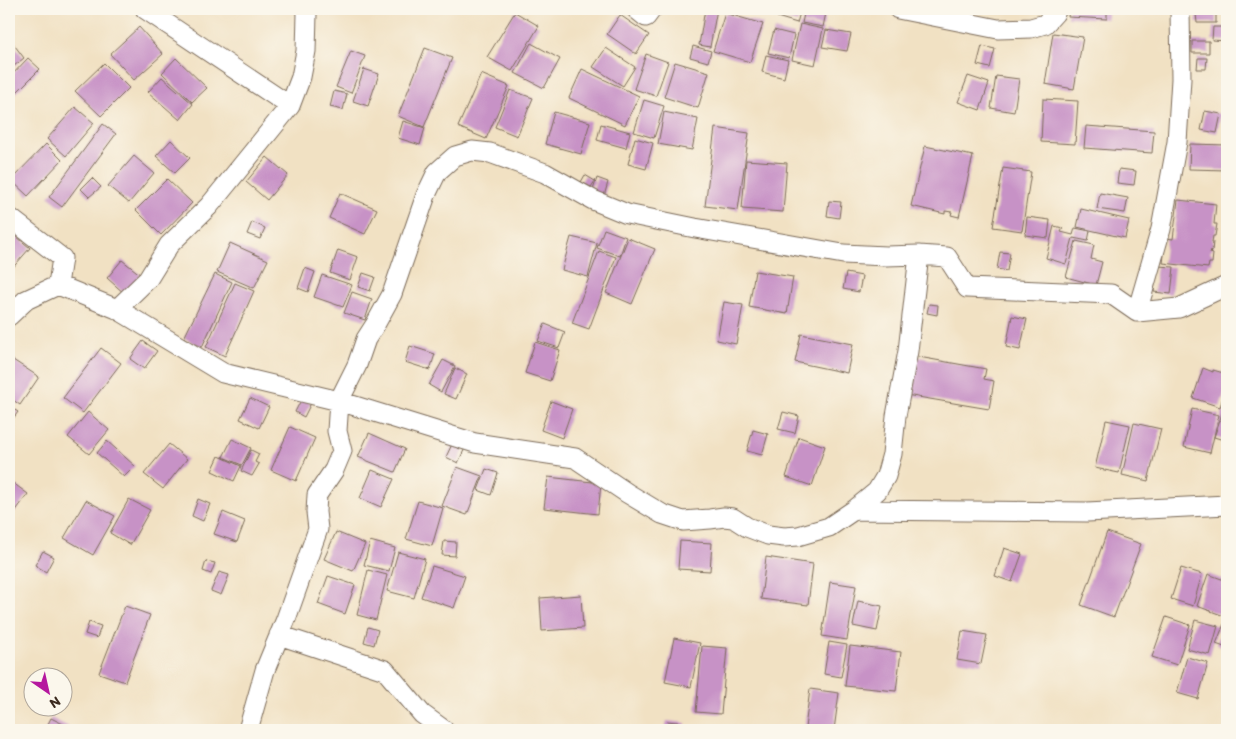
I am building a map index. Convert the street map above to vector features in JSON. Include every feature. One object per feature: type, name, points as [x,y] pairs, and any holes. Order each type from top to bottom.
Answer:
[{"type":"street","points":[[145,9],[290,106]]},
{"type":"street","points":[[118,309],[148,279],[169,245],[209,206],[290,106],[301,77],[306,51],[306,9]]},
{"type":"street","points":[[636,9],[646,17],[652,9]]},
{"type":"street","points":[[898,9],[998,29],[1031,28],[1045,24],[1057,9]]},
{"type":"street","points":[[1136,312],[1161,229],[1177,142],[1181,79],[1180,9]]},
{"type":"street","points":[[248,730],[265,670],[318,529],[317,496],[334,470],[342,451],[337,431],[339,400],[357,365],[366,339],[392,294],[426,196],[437,172],[455,156],[472,151],[490,153],[545,173],[593,200],[627,214],[695,228],[843,254],[947,257],[967,288],[1110,294],[1136,312],[1179,308],[1224,287],[1227,288]]},
{"type":"street","points":[[9,217],[62,258],[58,285]]},
{"type":"street","points":[[9,316],[26,300],[58,285],[118,309],[223,373],[339,400],[474,443],[575,458],[662,514],[683,521],[710,520],[724,517],[733,518],[747,527],[768,535],[784,537],[798,536],[829,527],[877,491],[886,476],[892,454],[896,416],[908,351],[919,255]]},
{"type":"street","points":[[854,510],[1087,512],[1227,505]]},
{"type":"street","points":[[279,636],[384,670],[422,714],[444,730]]},
{"type":"building","points":[[705,9],[717,9],[710,47],[699,45]]},
{"type":"building","points":[[779,9],[801,9],[797,23],[777,17]]},
{"type":"building","points":[[805,9],[826,13],[823,27],[802,23]]},
{"type":"building","points":[[1069,9],[1107,9],[1107,19],[1068,17]]},
{"type":"building","points":[[515,12],[539,26],[512,71],[487,57]]},
{"type":"building","points":[[725,13],[763,24],[750,62],[713,51]]},
{"type":"building","points":[[1216,13],[1216,23],[1197,23],[1196,14]]},
{"type":"building","points":[[620,15],[649,35],[636,54],[607,34]]},
{"type":"building","points":[[800,24],[823,29],[815,65],[792,60]]},
{"type":"building","points":[[139,27],[163,54],[134,80],[110,54]]},
{"type":"building","points":[[1213,27],[1227,27],[1227,41],[1212,40]]},
{"type":"building","points":[[774,30],[794,35],[789,58],[768,53]]},
{"type":"building","points":[[826,30],[851,34],[847,51],[822,47]]},
{"type":"building","points":[[1053,33],[1083,37],[1074,89],[1045,84]]},
{"type":"building","points":[[9,38],[24,58],[9,70]]},
{"type":"building","points":[[1192,41],[1209,41],[1209,53],[1192,53]]},
{"type":"building","points":[[531,43],[560,59],[544,88],[515,73]]},
{"type":"building","points":[[693,46],[711,51],[708,62],[690,57]]},
{"type":"building","points":[[982,46],[995,49],[990,68],[977,65]]},
{"type":"building","points":[[425,48],[452,58],[424,127],[398,116]]},
{"type":"building","points":[[606,48],[635,67],[623,86],[593,67]]},
{"type":"building","points":[[351,51],[365,56],[351,93],[336,87]]},
{"type":"building","points":[[646,54],[668,62],[656,96],[634,89]]},
{"type":"building","points":[[766,55],[788,60],[784,78],[762,72]]},
{"type":"building","points":[[28,58],[40,69],[13,96],[9,91],[9,78]]},
{"type":"building","points":[[176,58],[207,88],[192,102],[162,73]]},
{"type":"building","points":[[1198,58],[1207,58],[1206,69],[1197,69]]},
{"type":"building","points":[[675,62],[709,72],[698,108],[664,97]]},
{"type":"building","points":[[104,63],[129,88],[101,116],[75,91]]},
{"type":"building","points":[[364,69],[379,74],[368,106],[353,101]]},
{"type":"building","points":[[582,69],[639,96],[625,125],[569,98]]},
{"type":"building","points":[[481,74],[509,86],[486,139],[458,127]]},
{"type":"building","points":[[968,76],[989,83],[980,110],[958,102]]},
{"type":"building","points":[[996,76],[1019,79],[1014,112],[991,108]]},
{"type":"building","points":[[162,77],[193,104],[180,120],[148,92]]},
{"type":"building","points":[[510,90],[533,98],[517,136],[495,127]]},
{"type":"building","points":[[334,91],[347,94],[343,110],[330,107]]},
{"type":"building","points":[[1043,99],[1078,101],[1075,144],[1041,142]]},
{"type":"building","points":[[644,100],[664,106],[654,138],[634,132]]},
{"type":"building","points":[[75,107],[94,123],[66,156],[47,139]]},
{"type":"building","points":[[1205,111],[1221,114],[1217,133],[1201,130]]},
{"type":"building","points":[[554,112],[590,122],[581,154],[545,144]]},
{"type":"building","points":[[664,112],[698,119],[692,150],[658,144]]},
{"type":"building","points":[[403,121],[425,128],[420,145],[398,138]]},
{"type":"building","points":[[103,124],[116,134],[62,207],[49,197]]},
{"type":"building","points":[[601,124],[630,132],[626,148],[597,140]]},
{"type":"building","points":[[1086,126],[1154,131],[1152,153],[1084,148]]},
{"type":"building","points":[[715,128],[749,133],[738,210],[705,206]]},
{"type":"building","points":[[635,138],[653,143],[646,169],[628,164]]},
{"type":"building","points":[[171,140],[190,158],[175,173],[156,156]]},
{"type":"building","points":[[46,144],[62,160],[28,196],[11,180]]},
{"type":"building","points":[[1190,144],[1227,145],[1227,170],[1189,169]]},
{"type":"building","points":[[925,146],[973,156],[959,217],[951,215],[952,212],[945,211],[945,214],[911,206]]},
{"type":"building","points":[[134,156],[154,173],[129,203],[108,186]]},
{"type":"building","points":[[267,157],[288,175],[267,200],[246,182]]},
{"type":"building","points":[[746,160],[787,163],[783,212],[742,209]]},
{"type":"building","points":[[1003,168],[1031,172],[1022,231],[993,227]]},
{"type":"building","points":[[1119,169],[1136,171],[1134,185],[1117,183]]},
{"type":"building","points":[[585,175],[595,181],[591,187],[581,182]]},
{"type":"building","points":[[92,178],[101,187],[89,197],[81,189]]},
{"type":"building","points":[[597,178],[608,182],[603,200],[591,196]]},
{"type":"building","points":[[167,179],[192,203],[161,235],[136,210]]},
{"type":"building","points":[[340,193],[377,209],[365,234],[329,218]]},
{"type":"building","points":[[1100,193],[1128,198],[1125,213],[1097,209]]},
{"type":"building","points":[[1178,200],[1216,204],[1214,224],[1217,224],[1210,253],[1213,254],[1212,263],[1209,263],[1208,268],[1163,263],[1166,238],[1173,239]]},
{"type":"building","points":[[829,201],[841,202],[839,218],[827,216]]},
{"type":"building","points":[[1081,209],[1129,220],[1125,238],[1077,227]]},
{"type":"building","points":[[1027,217],[1050,220],[1048,238],[1025,235]]},
{"type":"building","points":[[252,222],[265,228],[260,239],[247,234]]},
{"type":"building","points":[[1054,226],[1063,228],[1061,232],[1073,235],[1075,228],[1090,231],[1088,241],[1073,238],[1066,264],[1046,258]]},
{"type":"building","points":[[604,229],[626,237],[620,256],[597,248]]},
{"type":"building","points":[[9,230],[30,248],[9,272]]},
{"type":"building","points":[[571,237],[597,243],[588,277],[562,270]]},
{"type":"building","points":[[628,238],[655,249],[632,304],[606,293]]},
{"type":"building","points":[[1076,241],[1094,245],[1091,259],[1102,262],[1096,285],[1066,277]]},
{"type":"building","points":[[230,243],[268,260],[254,288],[217,272]]},
{"type":"building","points":[[338,250],[358,257],[350,280],[330,273]]},
{"type":"building","points":[[599,251],[616,257],[589,329],[572,323]]},
{"type":"building","points":[[1000,252],[1010,253],[1007,271],[997,269]]},
{"type":"building","points":[[122,260],[141,275],[125,294],[107,278]]},
{"type":"building","points":[[1157,266],[1174,267],[1171,294],[1154,292]]},
{"type":"building","points":[[305,268],[315,272],[308,292],[298,288]]},
{"type":"building","points":[[755,271],[793,277],[787,314],[749,307]]},
{"type":"building","points":[[363,273],[375,277],[370,291],[358,287]]},
{"type":"building","points":[[846,273],[862,276],[859,292],[843,289]]},
{"type":"building","points":[[215,274],[232,282],[202,347],[184,338]]},
{"type":"building","points":[[322,275],[352,285],[343,307],[314,297]]},
{"type":"building","points":[[235,283],[254,291],[225,356],[206,347]]},
{"type":"building","points":[[352,292],[372,299],[365,320],[344,313]]},
{"type":"building","points":[[724,302],[743,305],[736,344],[717,340]]},
{"type":"building","points":[[929,304],[938,305],[937,315],[927,313]]},
{"type":"building","points":[[1012,316],[1027,319],[1020,350],[1006,347]]},
{"type":"building","points":[[545,324],[565,332],[559,348],[538,341]]},
{"type":"building","points":[[801,334],[853,344],[847,373],[795,362]]},
{"type":"building","points":[[143,341],[157,351],[144,369],[130,359]]},
{"type":"building","points":[[535,342],[560,350],[550,381],[525,373]]},
{"type":"building","points":[[410,346],[435,354],[430,370],[405,362]]},
{"type":"building","points":[[101,348],[121,363],[83,413],[63,398]]},
{"type":"building","points":[[913,356],[986,369],[984,379],[994,381],[989,409],[906,395]]},
{"type":"building","points":[[13,360],[39,377],[20,405],[9,397],[9,367]]},
{"type":"building","points":[[443,360],[455,366],[441,392],[429,385]]},
{"type":"building","points":[[455,368],[467,374],[456,399],[444,394]]},
{"type":"building","points":[[1203,368],[1227,374],[1227,385],[1220,407],[1193,398]]},
{"type":"building","points":[[250,398],[269,407],[259,428],[240,419]]},
{"type":"building","points":[[302,398],[311,403],[304,417],[295,412]]},
{"type":"building","points":[[551,401],[572,409],[562,438],[541,430]]},
{"type":"building","points":[[9,406],[18,412],[9,424]]},
{"type":"building","points":[[1192,409],[1219,415],[1210,453],[1184,447]]},
{"type":"building","points":[[1223,411],[1227,413],[1227,441],[1214,437]]},
{"type":"building","points":[[88,412],[109,430],[89,454],[68,437]]},
{"type":"building","points":[[783,412],[799,416],[795,433],[778,429]]},
{"type":"building","points":[[1106,420],[1130,425],[1119,473],[1095,468]]},
{"type":"building","points":[[1134,423],[1161,429],[1148,481],[1122,475]]},
{"type":"building","points":[[290,427],[315,438],[296,481],[271,470]]},
{"type":"building","points":[[753,430],[768,434],[762,455],[747,451]]},
{"type":"building","points":[[369,433],[405,449],[395,472],[358,457]]},
{"type":"building","points":[[799,437],[825,446],[812,486],[786,477]]},
{"type":"building","points":[[232,439],[251,448],[242,465],[223,457]]},
{"type":"building","points":[[107,441],[135,466],[124,477],[97,453]]},
{"type":"building","points":[[453,442],[465,448],[458,463],[446,457]]},
{"type":"building","points":[[169,444],[187,459],[163,489],[144,474]]},
{"type":"building","points":[[251,450],[259,454],[255,462],[259,464],[252,476],[241,471]]},
{"type":"building","points":[[219,456],[241,466],[234,481],[212,471]]},
{"type":"building","points":[[457,467],[482,476],[467,515],[442,506]]},
{"type":"building","points":[[486,469],[498,473],[491,495],[478,490]]},
{"type":"building","points":[[372,470],[394,479],[381,507],[360,498]]},
{"type":"building","points":[[548,477],[601,483],[598,514],[544,508]]},
{"type":"building","points":[[9,480],[28,494],[9,520]]},
{"type":"building","points":[[129,499],[150,510],[130,545],[110,533]]},
{"type":"building","points":[[198,499],[210,504],[203,521],[192,516]]},
{"type":"building","points":[[86,500],[115,516],[93,555],[64,538]]},
{"type":"building","points":[[418,501],[443,508],[432,546],[406,539]]},
{"type":"building","points":[[223,512],[245,521],[237,542],[214,534]]},
{"type":"building","points":[[336,532],[365,544],[353,571],[324,559]]},
{"type":"building","points":[[1107,532],[1141,544],[1114,617],[1081,605]]},
{"type":"building","points":[[370,541],[395,548],[389,571],[364,565]]},
{"type":"building","points":[[444,541],[456,542],[455,556],[442,555]]},
{"type":"building","points":[[680,541],[712,543],[710,571],[678,569]]},
{"type":"building","points":[[1004,548],[1022,554],[1012,582],[995,576]]},
{"type":"building","points":[[43,551],[54,557],[46,572],[35,565]]},
{"type":"building","points":[[398,552],[425,559],[414,598],[387,591]]},
{"type":"building","points":[[766,557],[813,564],[808,605],[761,599]]},
{"type":"building","points":[[206,561],[215,563],[211,574],[203,571]]},
{"type":"building","points":[[432,566],[465,576],[454,608],[421,597]]},
{"type":"building","points":[[1181,568],[1202,574],[1193,606],[1171,599]]},
{"type":"building","points":[[368,570],[387,575],[376,620],[357,615]]},
{"type":"building","points":[[219,572],[229,575],[221,595],[211,591]]},
{"type":"building","points":[[1208,574],[1227,581],[1227,617],[1197,606]]},
{"type":"building","points":[[328,576],[355,585],[345,614],[318,604]]},
{"type":"building","points":[[830,582],[856,586],[847,640],[822,636]]},
{"type":"building","points":[[581,595],[583,628],[542,631],[540,598]]},
{"type":"building","points":[[858,601],[882,606],[877,631],[853,626]]},
{"type":"building","points":[[125,606],[150,615],[125,682],[99,673]]},
{"type":"building","points":[[1166,617],[1190,625],[1177,665],[1152,657]]},
{"type":"building","points":[[1195,620],[1218,626],[1210,655],[1187,649]]},
{"type":"building","points":[[89,622],[101,626],[97,638],[85,634]]},
{"type":"building","points":[[1224,624],[1227,626],[1227,648],[1216,644]]},
{"type":"building","points":[[368,627],[378,630],[374,645],[364,642]]},
{"type":"building","points":[[962,631],[987,635],[981,664],[957,660]]},
{"type":"building","points":[[674,638],[700,643],[691,687],[665,682]]},
{"type":"building","points":[[829,642],[847,645],[841,677],[824,674]]},
{"type":"building","points":[[702,646],[727,648],[721,714],[696,712]]},
{"type":"building","points":[[850,646],[901,652],[896,691],[845,686]]},
{"type":"building","points":[[1187,657],[1208,663],[1198,699],[1177,693]]},
{"type":"building","points":[[810,689],[839,693],[834,730],[805,728]]},
{"type":"building","points":[[51,718],[75,730],[45,730]]},
{"type":"building","points":[[667,721],[686,723],[685,730],[665,730]]}]
